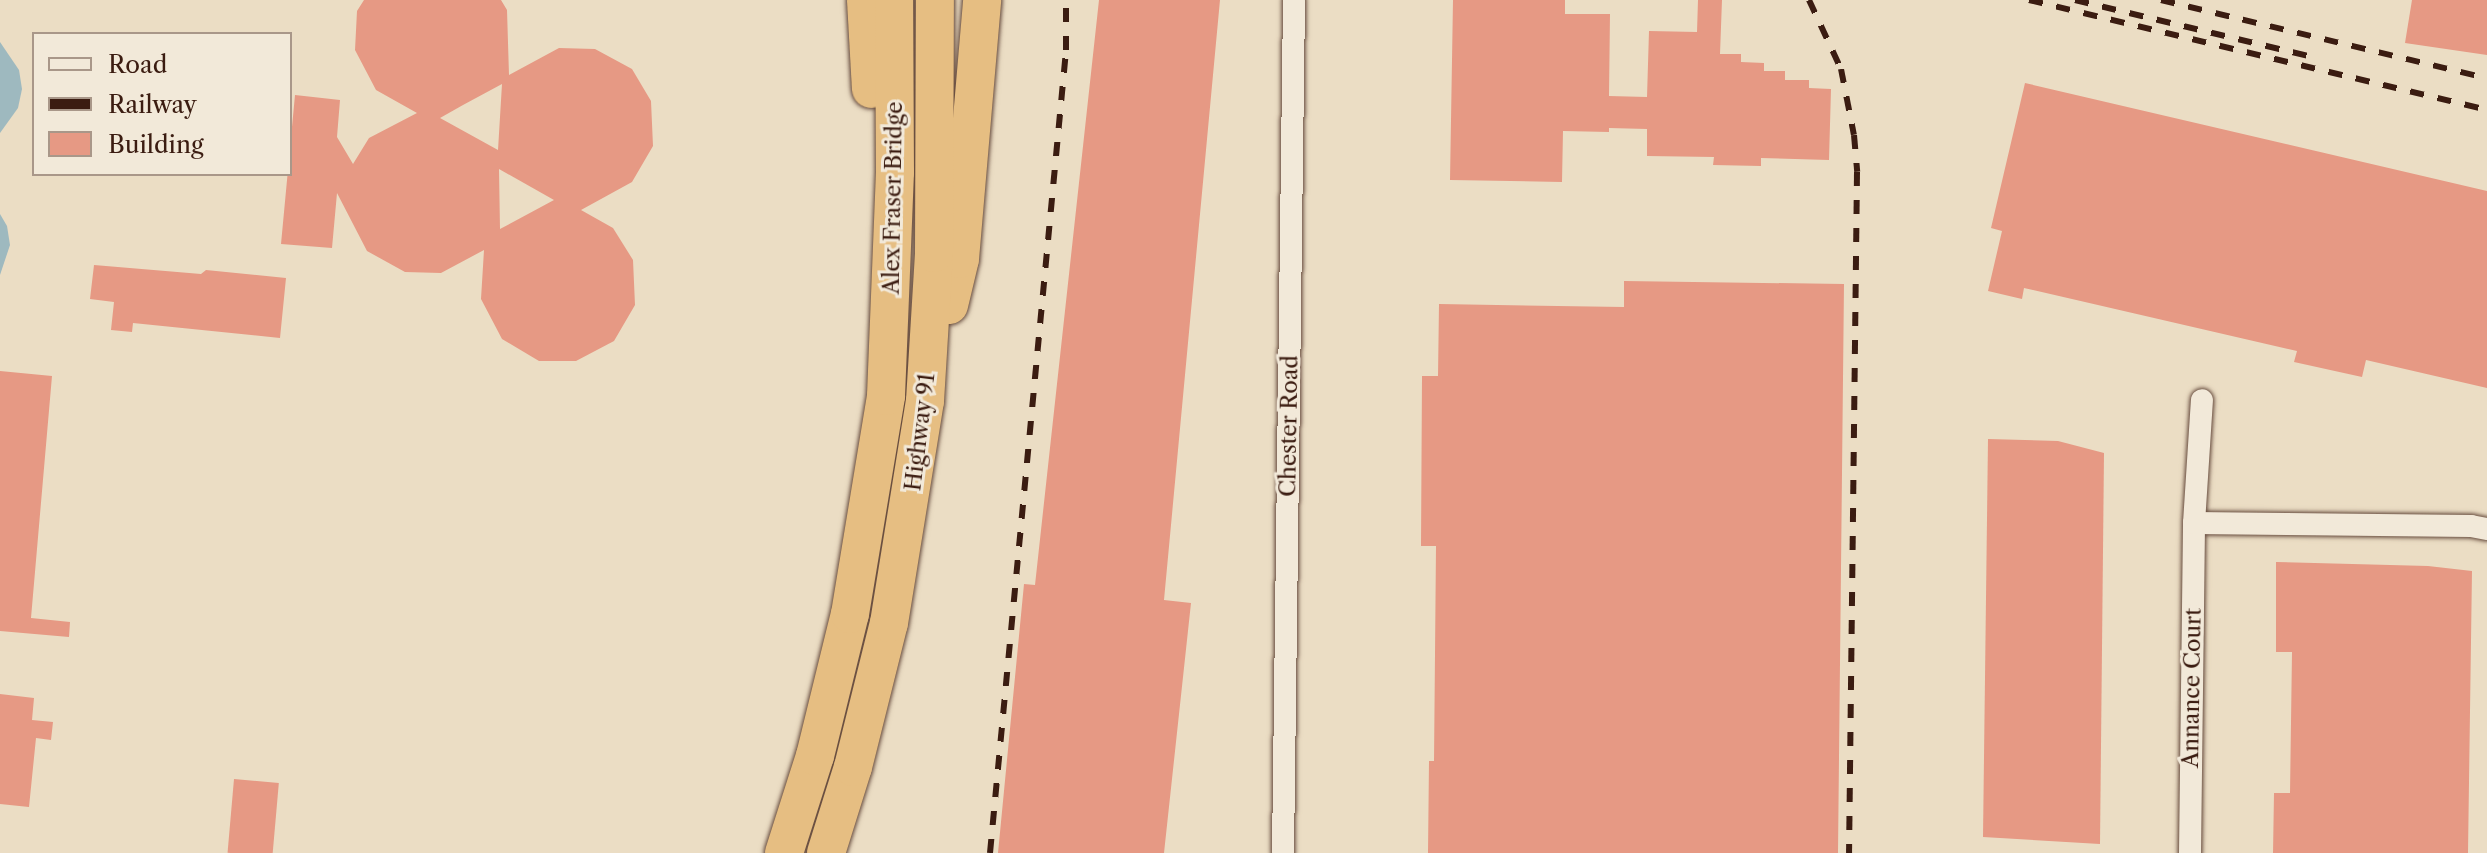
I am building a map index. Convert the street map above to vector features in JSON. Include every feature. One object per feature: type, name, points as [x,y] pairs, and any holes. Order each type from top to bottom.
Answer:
[{"type":"highway","points":[[866,0],[886,396]]},
{"type":"highway","name":"Alex Fraser Bridge","points":[[886,396],[895,204],[894,0]]},
{"type":"highway","name":"Highway 91","points":[[826,853],[853,767],[889,623],[925,401],[934,253],[935,0]]},
{"type":"highway","points":[[925,401],[960,259],[982,0]]},
{"type":"highway","name":"Highway 91","points":[[784,853],[815,756],[850,614],[886,396]]},
{"type":"street","name":"Chester Road","points":[[1283,853],[1294,0]]},
{"type":"street","name":"Annance Court","points":[[2190,853],[2194,523],[2202,400]]},
{"type":"street","points":[[2194,523],[2471,526],[2487,529]]},
{"type":"water","points":[[0,42],[19,70],[22,89],[18,108],[0,133]]},
{"type":"water","points":[[0,214],[7,226],[10,245],[0,275]]},
{"type":"building","points":[[364,0],[501,0],[507,10],[509,75],[559,48],[595,49],[632,69],[651,101],[653,146],[632,182],[581,210],[613,228],[633,260],[635,305],[614,341],[576,361],[539,361],[502,339],[481,299],[484,250],[441,273],[405,272],[367,251],[337,193],[332,248],[281,244],[287,176],[292,176],[295,95],[340,100],[337,137],[353,164],[369,138],[417,113],[376,90],[355,50],[357,11]],"holes":[[[502,84],[498,150],[440,118]],[[499,169],[554,200],[500,229]]]},
{"type":"building","points":[[1099,0],[1220,0],[1164,600],[1191,603],[1164,853],[998,853],[1024,584],[1035,585]]},
{"type":"building","points":[[1453,0],[1565,0],[1565,14],[1610,14],[1609,96],[1647,97],[1649,31],[1697,32],[1698,0],[1722,0],[1720,54],[1741,54],[1741,62],[1764,63],[1764,71],[1785,71],[1785,80],[1809,80],[1809,88],[1831,89],[1829,160],[1761,158],[1761,166],[1713,165],[1714,157],[1647,156],[1647,129],[1609,128],[1609,132],[1563,131],[1562,182],[1450,180]]},
{"type":"building","points":[[2412,0],[2487,0],[2487,55],[2405,43]]},
{"type":"building","points":[[2025,83],[2487,191],[2487,388],[2366,360],[2362,377],[2294,362],[2297,351],[2024,288],[2022,299],[1988,291],[2002,231],[1991,228]]},
{"type":"building","points":[[94,265],[201,274],[206,270],[286,278],[280,338],[133,323],[132,332],[111,330],[114,302],[90,299]]},
{"type":"building","points":[[1624,281],[1844,284],[1838,853],[1428,853],[1429,761],[1434,761],[1436,546],[1421,546],[1422,376],[1438,376],[1439,304],[1624,307]]},
{"type":"building","points":[[0,371],[52,376],[31,618],[70,622],[69,637],[0,631]]},
{"type":"building","points":[[1988,439],[2058,441],[2104,453],[2100,844],[1983,837]]},
{"type":"building","points":[[2276,562],[2428,566],[2472,571],[2468,853],[2273,853],[2274,793],[2290,793],[2292,652],[2276,652]]},
{"type":"building","points":[[0,694],[34,698],[32,720],[53,722],[51,740],[36,738],[29,807],[0,804]]},
{"type":"building","points":[[234,779],[279,783],[273,853],[228,853]]},
{"type":"railway","points":[[990,853],[1066,50],[1066,0]]},
{"type":"railway","points":[[1809,0],[1841,69],[1854,135],[1857,172],[1849,853]]},
{"type":"railway","points":[[2029,0],[2487,110]]},
{"type":"railway","points":[[2075,0],[2313,57]]},
{"type":"railway","points":[[2161,0],[2487,78]]}]
